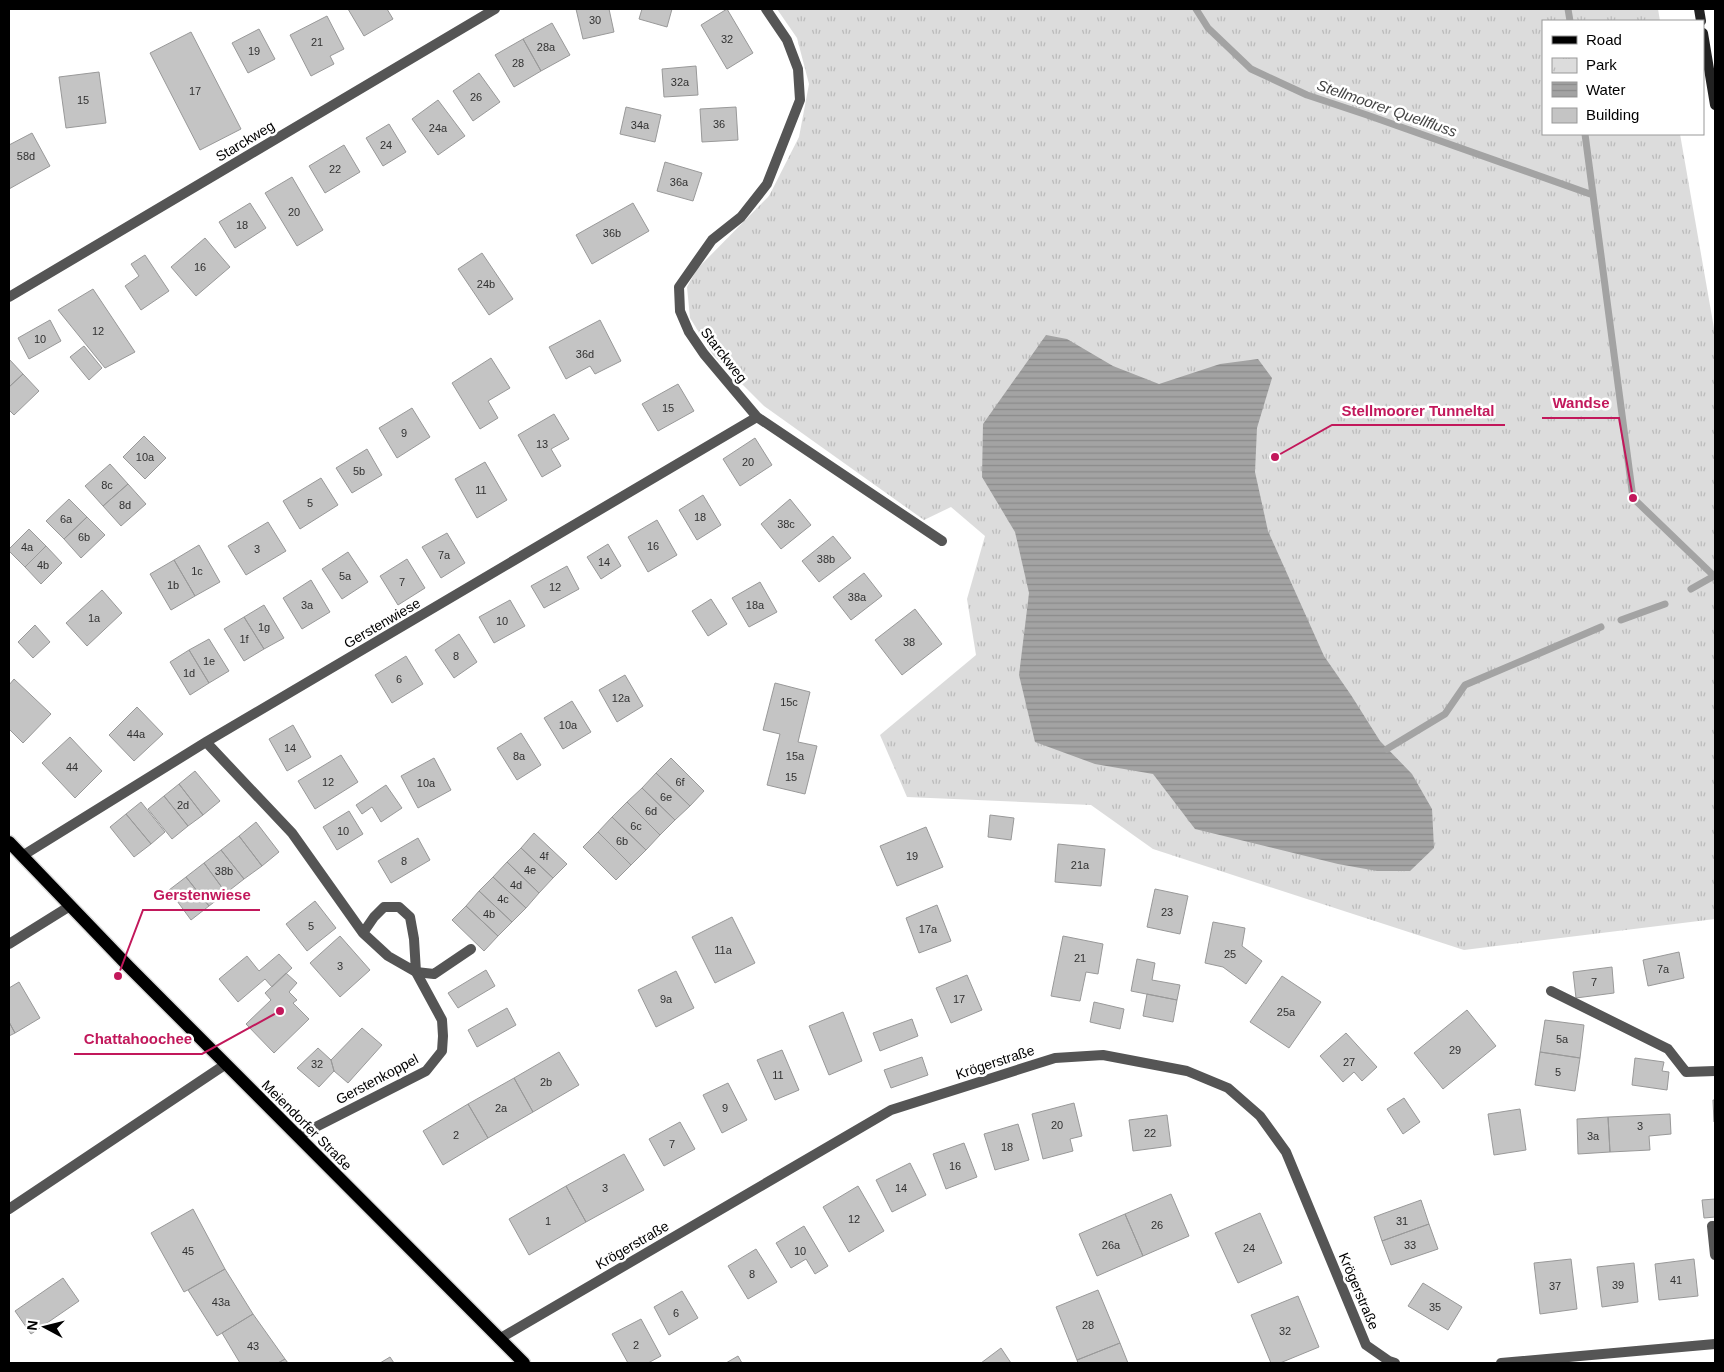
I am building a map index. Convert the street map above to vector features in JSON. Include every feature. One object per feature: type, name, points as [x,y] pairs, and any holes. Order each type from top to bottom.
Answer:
[{"type":"main road","points":[[1704,38],[1715,105]]},
{"type":"main road","name":"Meiendorfer Straße","points":[[9,842],[129,967],[524,1363]]},
{"type":"street","name":"Starckweg","points":[[9,297],[495,9]]},
{"type":"street","name":"Starckweg","points":[[766,9],[787,40],[798,69],[800,100],[767,184],[741,218],[712,240],[679,286],[680,311],[689,332],[704,354],[757,418],[942,541]]},
{"type":"street","name":"Gerstenwiese","points":[[22,856],[206,742],[757,418]]},
{"type":"street","points":[[206,742],[292,833],[362,933],[388,956],[416,972],[434,974],[471,949]]},
{"type":"street","points":[[9,944],[70,906]]},
{"type":"street","name":"Gerstenkoppel","points":[[298,1136],[426,1071],[442,1051],[442,1020],[416,972],[414,939],[410,917],[399,907],[384,907],[362,933]]},
{"type":"street","points":[[1551,991],[1668,1049],[1686,1072],[1715,1071]]},
{"type":"street","name":"Krögerstraße","points":[[500,1339],[891,1110],[1055,1058],[1102,1055],[1187,1071],[1228,1088],[1260,1116],[1286,1152],[1366,1344],[1389,1362],[1395,1363]]},
{"type":"street","points":[[9,1210],[226,1064]]},
{"type":"street","points":[[1715,1226],[1712,1226],[1715,1255]]},
{"type":"street","points":[[1501,1363],[1715,1344]]},
{"type":"green space","points":[[777,9],[1658,9],[1660,20],[1542,20],[1542,135],[1680,135],[1715,334],[1715,919],[1464,950],[1153,849],[1091,805],[907,797],[880,735],[976,655],[967,599],[985,536],[951,507],[924,520],[764,406],[713,355],[690,318],[687,287],[697,269],[769,196],[799,137],[809,84],[797,38]]},
{"type":"water","points":[[1046,335],[1067,339],[1113,366],[1159,384],[1220,364],[1258,359],[1272,378],[1257,428],[1255,472],[1268,531],[1324,656],[1380,741],[1412,774],[1432,809],[1434,848],[1410,871],[1377,871],[1338,864],[1195,829],[1153,774],[1095,764],[1035,742],[1019,675],[1029,593],[1015,532],[982,477],[983,424]]},
{"type":"building","points":[[348,9],[387,9],[393,19],[364,36]]},
{"type":"building","points":[[576,9],[609,9],[614,32],[583,39]]},
{"type":"building","points":[[642,9],[672,9],[667,27],[639,19]]},
{"type":"building","points":[[727,9],[753,53],[727,69],[701,25]]},
{"type":"building","points":[[327,16],[344,49],[330,56],[334,64],[311,76],[290,35]]},
{"type":"building","points":[[552,23],[570,55],[541,71],[523,39]]},
{"type":"building","points":[[259,29],[275,59],[248,73],[232,43]]},
{"type":"building","points":[[191,32],[241,129],[200,150],[150,53]]},
{"type":"building","points":[[523,39],[541,71],[514,87],[495,55]]},
{"type":"building","points":[[696,66],[698,95],[664,97],[662,69]]},
{"type":"building","points":[[99,72],[106,123],[66,128],[59,77]]},
{"type":"building","points":[[479,73],[500,102],[473,121],[453,91]]},
{"type":"building","points":[[438,100],[465,136],[438,155],[412,119]]},
{"type":"building","points":[[626,107],[661,115],[655,142],[620,134]]},
{"type":"building","points":[[736,107],[738,140],[702,142],[700,109]]},
{"type":"building","points":[[389,124],[406,152],[383,166],[366,138]]},
{"type":"building","points":[[32,133],[50,166],[9,189],[9,145]]},
{"type":"building","points":[[344,145],[360,172],[325,193],[309,166]]},
{"type":"building","points":[[665,162],[702,173],[693,201],[657,191]]},
{"type":"building","points":[[292,177],[323,230],[297,246],[265,193]]},
{"type":"building","points":[[250,203],[266,228],[235,248],[219,222]]},
{"type":"building","points":[[633,203],[649,231],[592,264],[576,235]]},
{"type":"building","points":[[205,238],[230,267],[196,296],[171,267]]},
{"type":"building","points":[[482,253],[513,299],[489,315],[458,269]]},
{"type":"building","points":[[145,255],[169,291],[141,310],[125,286],[139,276],[131,264]]},
{"type":"building","points":[[93,289],[135,352],[105,368],[58,310]]},
{"type":"building","points":[[50,320],[61,341],[29,359],[18,338]]},
{"type":"building","points":[[600,320],[621,361],[595,374],[590,366],[566,379],[549,347]]},
{"type":"building","points":[[84,346],[102,368],[89,380],[70,357]]},
{"type":"building","points":[[491,358],[510,388],[488,401],[498,418],[480,429],[452,383]]},
{"type":"building","points":[[9,359],[23,374],[9,387]]},
{"type":"building","points":[[23,374],[39,391],[14,415],[9,410],[9,387]]},
{"type":"building","points":[[678,384],[694,411],[658,431],[642,404]]},
{"type":"building","points":[[412,408],[430,437],[397,458],[379,428]]},
{"type":"building","points":[[554,414],[569,439],[551,449],[561,466],[542,477],[518,435]]},
{"type":"building","points":[[144,436],[166,458],[145,479],[123,457]]},
{"type":"building","points":[[755,438],[772,465],[740,486],[723,459]]},
{"type":"building","points":[[367,449],[382,475],[352,493],[336,468]]},
{"type":"building","points":[[485,462],[507,500],[477,518],[455,479]]},
{"type":"building","points":[[110,464],[128,484],[103,506],[85,486]]},
{"type":"building","points":[[321,478],[338,505],[300,529],[283,501]]},
{"type":"building","points":[[128,484],[146,504],[121,526],[103,506]]},
{"type":"building","points":[[703,495],[721,525],[697,540],[679,510]]},
{"type":"building","points":[[69,499],[87,517],[64,539],[46,521]]},
{"type":"building","points":[[790,499],[811,525],[781,549],[761,524]]},
{"type":"building","points":[[87,517],[105,535],[81,558],[64,539]]},
{"type":"building","points":[[657,520],[677,555],[648,572],[628,537]]},
{"type":"building","points":[[268,522],[286,551],[246,575],[228,546]]},
{"type":"building","points":[[29,529],[46,546],[25,567],[9,549]]},
{"type":"building","points":[[447,533],[465,563],[441,578],[422,547]]},
{"type":"building","points":[[833,536],[851,558],[819,582],[802,561]]},
{"type":"building","points":[[608,544],[621,566],[601,579],[587,557]]},
{"type":"building","points":[[199,545],[220,582],[195,596],[174,560]]},
{"type":"building","points":[[46,546],[62,563],[41,584],[25,567]]},
{"type":"building","points":[[348,552],[368,582],[342,599],[322,569]]},
{"type":"building","points":[[407,559],[425,588],[398,605],[380,576]]},
{"type":"building","points":[[174,560],[195,596],[171,610],[150,574]]},
{"type":"building","points":[[567,566],[579,589],[544,608],[531,586]]},
{"type":"building","points":[[864,573],[882,596],[851,620],[833,597]]},
{"type":"building","points":[[311,580],[330,612],[302,629],[283,598]]},
{"type":"building","points":[[760,582],[777,612],[749,627],[732,598]]},
{"type":"building","points":[[102,590],[122,613],[87,646],[66,623]]},
{"type":"building","points":[[711,599],[727,624],[708,636],[692,611]]},
{"type":"building","points":[[510,600],[525,626],[494,643],[479,617]]},
{"type":"building","points":[[264,605],[284,638],[264,649],[244,617]]},
{"type":"building","points":[[915,609],[942,644],[902,675],[875,640]]},
{"type":"building","points":[[244,617],[264,649],[244,661],[224,629]]},
{"type":"building","points":[[35,625],[50,642],[33,658],[18,642]]},
{"type":"building","points":[[459,634],[477,662],[454,678],[435,650]]},
{"type":"building","points":[[209,639],[229,671],[209,683],[189,650]]},
{"type":"building","points":[[189,650],[209,683],[190,695],[170,662]]},
{"type":"building","points":[[406,656],[423,684],[392,703],[375,675]]},
{"type":"building","points":[[625,675],[643,706],[617,722],[599,690]]},
{"type":"building","points":[[14,679],[51,714],[23,743],[9,729],[9,685]]},
{"type":"building","points":[[775,683],[810,692],[798,742],[817,746],[805,794],[767,785],[780,734],[763,730]]},
{"type":"building","points":[[572,701],[591,732],[563,749],[544,718]]},
{"type":"building","points":[[137,707],[163,734],[134,761],[109,735]]},
{"type":"building","points":[[293,725],[311,757],[287,771],[269,739]]},
{"type":"building","points":[[521,733],[541,765],[517,780],[497,748]]},
{"type":"building","points":[[70,737],[102,771],[75,798],[42,763]]},
{"type":"building","points":[[341,755],[358,782],[315,809],[298,781]]},
{"type":"building","points":[[434,758],[451,790],[418,808],[401,776]]},
{"type":"building","points":[[671,758],[704,791],[690,806],[656,773]]},
{"type":"building","points":[[195,771],[220,801],[203,815],[179,784]]},
{"type":"building","points":[[656,773],[690,806],[675,820],[642,788]]},
{"type":"building","points":[[179,784],[203,815],[188,826],[164,796]]},
{"type":"building","points":[[386,785],[402,808],[381,822],[372,807],[362,814],[356,805]]},
{"type":"building","points":[[642,788],[675,820],[660,835],[627,802]]},
{"type":"building","points":[[164,796],[188,826],[172,839],[148,809]]},
{"type":"building","points":[[141,802],[165,832],[151,844],[126,814]]},
{"type":"building","points":[[627,802],[660,835],[646,850],[612,817]]},
{"type":"building","points":[[349,811],[363,834],[337,850],[323,827]]},
{"type":"building","points":[[126,814],[151,844],[134,857],[110,827]]},
{"type":"building","points":[[990,815],[1014,818],[1011,840],[988,837]]},
{"type":"building","points":[[612,817],[646,850],[631,865],[598,832]]},
{"type":"building","points":[[256,822],[279,852],[262,866],[239,836]]},
{"type":"building","points":[[926,827],[943,867],[897,886],[880,846]]},
{"type":"building","points":[[598,832],[631,865],[616,880],[583,847]]},
{"type":"building","points":[[534,833],[567,864],[553,878],[521,848]]},
{"type":"building","points":[[239,836],[262,866],[244,879],[221,850]]},
{"type":"building","points":[[418,838],[430,860],[391,883],[378,861]]},
{"type":"building","points":[[1058,844],[1105,849],[1101,886],[1055,882]]},
{"type":"building","points":[[521,848],[553,878],[539,893],[507,862]]},
{"type":"building","points":[[221,850],[244,879],[226,893],[204,863]]},
{"type":"building","points":[[507,862],[539,893],[526,908],[493,877]]},
{"type":"building","points":[[204,863],[226,893],[209,906],[186,877]]},
{"type":"building","points":[[186,877],[209,906],[191,920],[169,890]]},
{"type":"building","points":[[493,877],[526,908],[512,922],[479,891]]},
{"type":"building","points":[[1155,889],[1188,896],[1180,934],[1147,927]]},
{"type":"building","points":[[479,891],[512,922],[498,936],[466,906]]},
{"type":"building","points":[[315,901],[336,928],[307,951],[286,924]]},
{"type":"building","points":[[937,905],[951,941],[919,953],[906,918]]},
{"type":"building","points":[[466,906],[498,936],[484,951],[452,920]]},
{"type":"building","points":[[732,917],[755,963],[715,983],[692,937]]},
{"type":"building","points":[[1213,922],[1245,928],[1242,946],[1262,961],[1246,984],[1223,967],[1205,963]]},
{"type":"building","points":[[340,936],[370,970],[340,997],[310,963]]},
{"type":"building","points":[[1063,936],[1103,944],[1098,974],[1086,972],[1080,1001],[1051,996]]},
{"type":"building","points":[[1679,952],[1684,978],[1648,986],[1643,960]]},
{"type":"building","points":[[279,954],[292,968],[272,987],[265,979],[238,1002],[219,979],[247,956],[259,971]]},
{"type":"building","points":[[1137,959],[1155,963],[1152,980],[1180,985],[1177,1000],[1131,991]]},
{"type":"building","points":[[1612,967],[1614,993],[1576,998],[1573,972]]},
{"type":"building","points":[[486,970],[495,986],[458,1008],[448,993]]},
{"type":"building","points":[[676,971],[694,1008],[656,1027],[638,990]]},
{"type":"building","points":[[286,973],[297,983],[289,992],[297,1000],[293,1003],[309,1019],[274,1053],[246,1024],[271,1000],[265,993]]},
{"type":"building","points":[[967,975],[982,1010],[951,1023],[936,988]]},
{"type":"building","points":[[1282,976],[1321,1002],[1289,1048],[1250,1022]]},
{"type":"building","points":[[19,982],[40,1018],[15,1033],[9,1022],[9,988]]},
{"type":"building","points":[[1147,994],[1177,1000],[1173,1022],[1143,1016]]},
{"type":"building","points":[[1094,1002],[1124,1009],[1120,1029],[1090,1022]]},
{"type":"building","points":[[507,1008],[516,1025],[477,1047],[468,1030]]},
{"type":"building","points":[[1467,1010],[1496,1046],[1443,1089],[1414,1053]]},
{"type":"building","points":[[843,1012],[862,1061],[829,1075],[809,1026]]},
{"type":"building","points":[[912,1019],[918,1036],[880,1051],[873,1033]]},
{"type":"building","points":[[1545,1020],[1584,1025],[1580,1058],[1540,1052]]},
{"type":"building","points":[[9,1022],[15,1033],[9,1036]]},
{"type":"building","points":[[362,1028],[382,1045],[348,1083],[334,1071],[331,1060]]},
{"type":"building","points":[[1346,1033],[1377,1067],[1362,1081],[1354,1072],[1343,1082],[1320,1056]]},
{"type":"building","points":[[318,1048],[331,1060],[334,1071],[319,1087],[297,1068]]},
{"type":"building","points":[[782,1050],[799,1090],[775,1100],[757,1060]]},
{"type":"building","points":[[559,1052],[579,1085],[533,1112],[514,1078]]},
{"type":"building","points":[[1540,1052],[1580,1058],[1575,1091],[1535,1085]]},
{"type":"building","points":[[922,1057],[928,1075],[891,1088],[884,1070]]},
{"type":"building","points":[[1635,1058],[1664,1062],[1662,1071],[1669,1072],[1667,1090],[1632,1085]]},
{"type":"building","points":[[514,1078],[533,1112],[488,1138],[468,1104]]},
{"type":"building","points":[[728,1083],[747,1120],[722,1133],[703,1095]]},
{"type":"building","points":[[1404,1098],[1420,1122],[1403,1134],[1387,1109]]},
{"type":"building","points":[[1713,1100],[1715,1100],[1715,1122],[1714,1122]]},
{"type":"building","points":[[1074,1103],[1082,1136],[1070,1139],[1073,1151],[1043,1159],[1032,1114]]},
{"type":"building","points":[[468,1104],[488,1138],[443,1165],[423,1131]]},
{"type":"building","points":[[1520,1109],[1526,1150],[1494,1155],[1488,1114]]},
{"type":"building","points":[[1670,1114],[1671,1134],[1649,1136],[1650,1150],[1610,1152],[1608,1117]]},
{"type":"building","points":[[1167,1115],[1171,1146],[1133,1151],[1129,1120]]},
{"type":"building","points":[[1608,1117],[1610,1152],[1578,1154],[1577,1119]]},
{"type":"building","points":[[680,1122],[695,1149],[664,1166],[649,1139]]},
{"type":"building","points":[[1018,1124],[1029,1160],[995,1170],[984,1134]]},
{"type":"building","points":[[964,1143],[977,1177],[946,1189],[933,1154]]},
{"type":"building","points":[[624,1154],[644,1190],[586,1222],[566,1186]]},
{"type":"building","points":[[910,1163],[926,1195],[892,1212],[876,1180]]},
{"type":"building","points":[[566,1186],[586,1222],[529,1255],[509,1219]]},
{"type":"building","points":[[858,1186],[884,1231],[849,1252],[823,1207]]},
{"type":"building","points":[[1171,1194],[1189,1236],[1143,1256],[1125,1214]]},
{"type":"building","points":[[1715,1199],[1715,1217],[1704,1218],[1702,1200]]},
{"type":"building","points":[[1421,1200],[1429,1224],[1382,1241],[1374,1217]]},
{"type":"building","points":[[193,1209],[225,1269],[184,1292],[151,1233]]},
{"type":"building","points":[[1260,1213],[1282,1263],[1238,1283],[1215,1233]]},
{"type":"building","points":[[1125,1214],[1143,1256],[1097,1276],[1079,1234]]},
{"type":"building","points":[[1429,1224],[1438,1249],[1391,1265],[1382,1241]]},
{"type":"building","points":[[804,1226],[828,1266],[815,1274],[806,1259],[791,1268],[776,1243]]},
{"type":"building","points":[[756,1249],[777,1282],[748,1299],[728,1266]]},
{"type":"building","points":[[1571,1259],[1577,1309],[1540,1314],[1534,1263]]},
{"type":"building","points":[[1694,1259],[1698,1296],[1659,1300],[1655,1264]]},
{"type":"building","points":[[1634,1263],[1638,1302],[1602,1307],[1597,1267]]},
{"type":"building","points":[[225,1269],[253,1314],[217,1336],[188,1290]]},
{"type":"building","points":[[63,1278],[79,1301],[31,1334],[15,1311]]},
{"type":"building","points":[[1423,1283],[1462,1307],[1448,1330],[1408,1306]]},
{"type":"building","points":[[1098,1290],[1120,1343],[1077,1360],[1056,1307]]},
{"type":"building","points":[[682,1291],[698,1318],[669,1335],[654,1307]]},
{"type":"building","points":[[1298,1296],[1319,1347],[1280,1363],[1271,1363],[1251,1315]]},
{"type":"building","points":[[253,1314],[285,1359],[278,1363],[240,1363],[222,1333]]},
{"type":"building","points":[[641,1319],[661,1356],[648,1363],[628,1363],[612,1334]]},
{"type":"building","points":[[1120,1343],[1128,1363],[1078,1363],[1077,1360]]},
{"type":"building","points":[[1001,1348],[1011,1363],[981,1363]]},
{"type":"building","points":[[738,1356],[742,1363],[726,1363]]},
{"type":"building","points":[[390,1357],[394,1363],[380,1363]]},
{"type":"building","points":[[285,1359],[288,1363],[278,1363]]},
{"type":"waterway","name":"Stellmoorer Quellfluss","points":[[1196,9],[1208,28],[1251,69],[1307,95],[1593,195]]},
{"type":"waterway","points":[[1568,9],[1570,20]]},
{"type":"waterway","points":[[1585,135],[1633,498],[1714,576],[1691,589]]},
{"type":"waterway","points":[[1621,620],[1665,604]]},
{"type":"waterway","points":[[1387,749],[1445,714],[1465,685],[1601,627]]},
{"type":"place","name":"Stellmoorer Tunneltal","points":[[1275,457]]},
{"type":"place","name":"Wandse","points":[[1633,498]]},
{"type":"place","name":"Gerstenwiese","points":[[118,976]]},
{"type":"place","name":"Chattahoochee","points":[[280,1011]]}]
